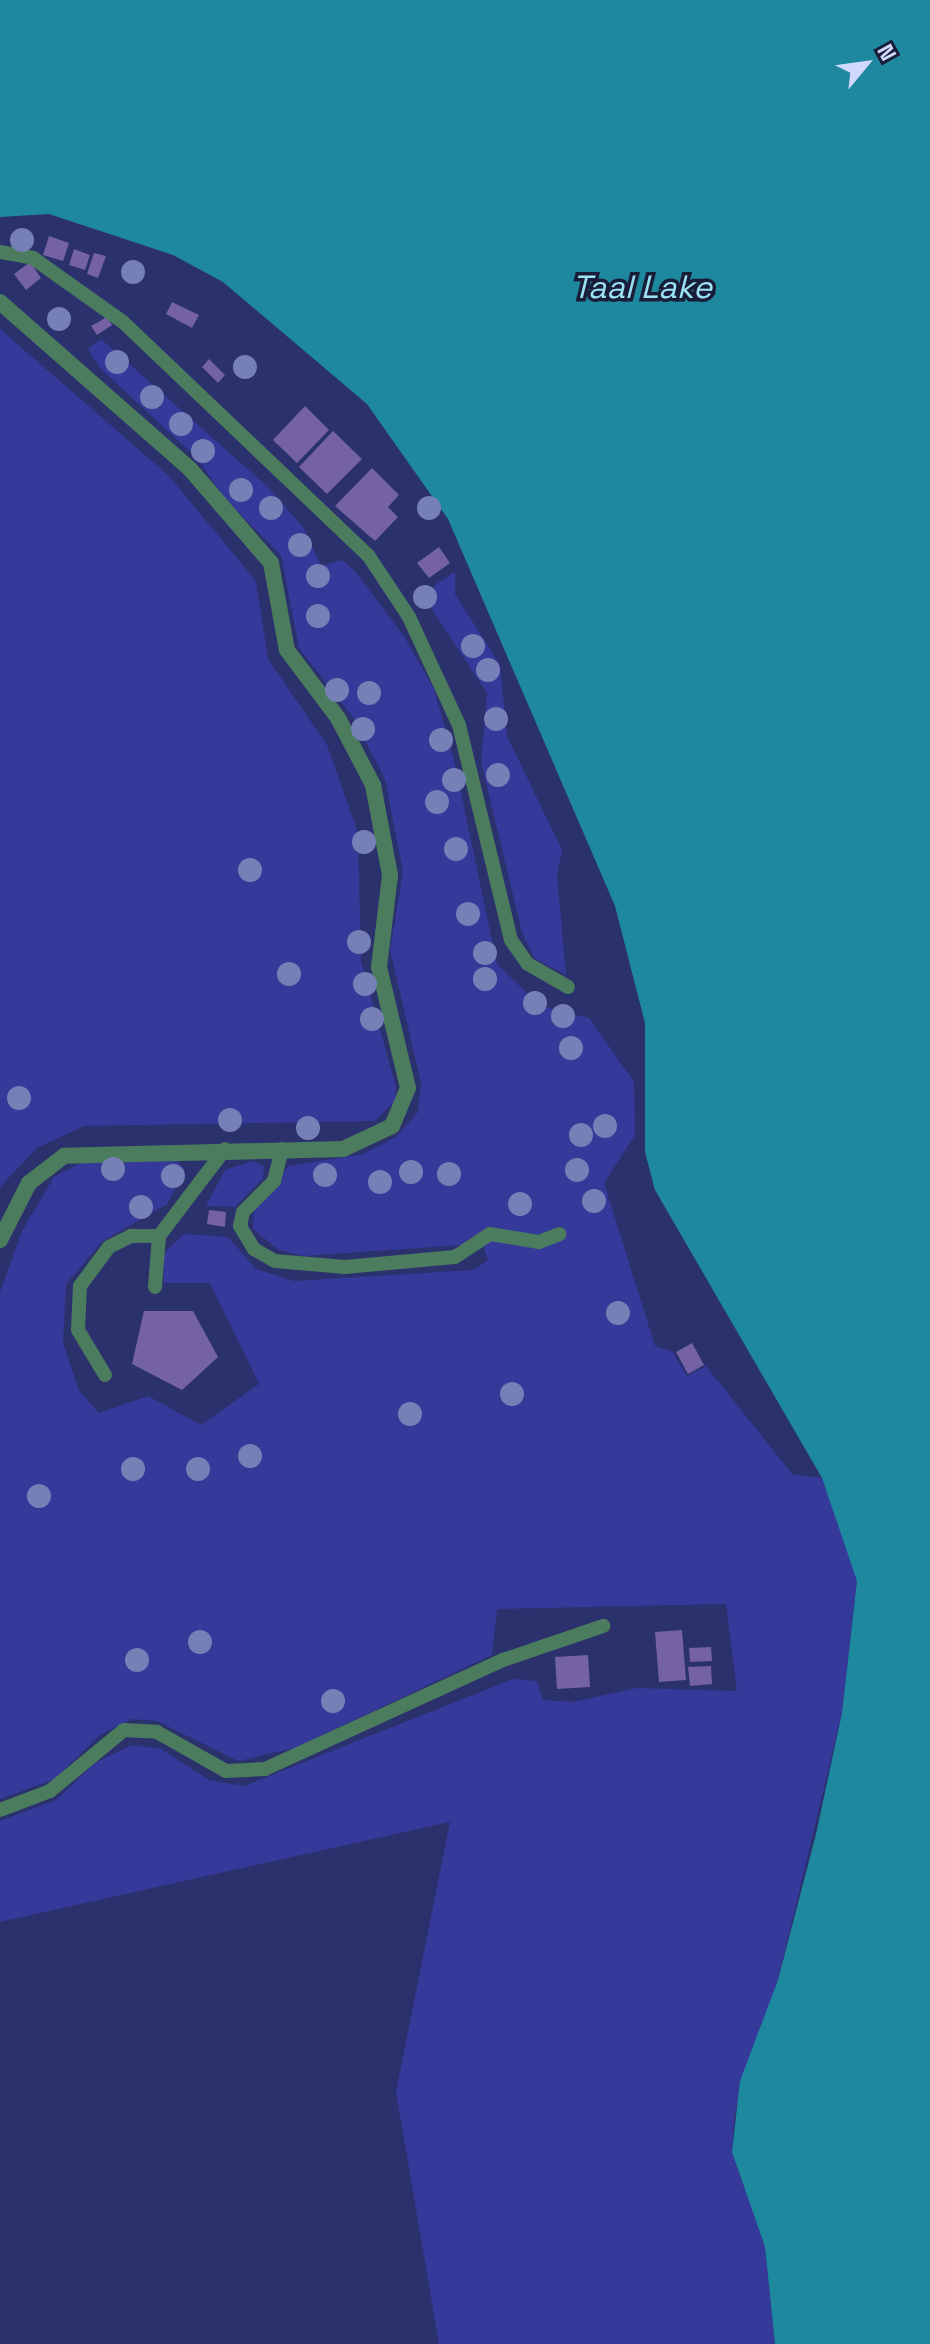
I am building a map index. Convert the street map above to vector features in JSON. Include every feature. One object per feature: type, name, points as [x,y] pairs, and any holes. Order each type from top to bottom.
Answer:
[{"type":"street","points":[[0,302],[190,469],[226,519],[268,558],[287,650],[338,718],[373,785],[390,875],[379,967],[408,1097],[392,1126],[359,1145],[64,1156],[29,1183],[0,1240]]},
{"type":"lane","points":[[0,252],[33,258],[132,329],[368,555],[409,617],[459,725],[511,940],[528,964],[568,987]]},
{"type":"lane","points":[[155,1287],[159,1236],[225,1149]]},
{"type":"lane","points":[[282,1149],[274,1181],[243,1212],[240,1226],[254,1249],[275,1261],[323,1268],[440,1259],[466,1253],[490,1234],[539,1242],[560,1234]]},
{"type":"lane","points":[[105,1375],[78,1330],[80,1286],[109,1247],[131,1236],[159,1236]]},
{"type":"lane","points":[[0,1810],[50,1791],[124,1730],[157,1732],[226,1771],[265,1769],[503,1660],[603,1626]]},
{"type":"shaded area","points":[[0,329],[168,475],[256,581],[268,659],[327,745],[358,833],[361,961],[396,1087],[395,1101],[375,1121],[84,1126],[37,1148],[0,1187]]},
{"type":"shaded area","points":[[101,339],[269,488],[304,528],[321,566],[342,560],[354,570],[405,638],[434,689],[455,764],[497,964],[540,1006],[589,1018],[634,1082],[635,1135],[604,1183],[655,1346],[672,1351],[687,1376],[706,1366],[792,1474],[822,1478],[853,1556],[857,1581],[842,1713],[778,1980],[735,2112],[732,2152],[765,2247],[775,2344],[439,2344],[396,2092],[450,1822],[0,1922],[0,1821],[56,1800],[95,1763],[132,1745],[161,1749],[209,1780],[244,1786],[513,1679],[537,1681],[543,1700],[573,1702],[637,1688],[737,1691],[726,1604],[497,1609],[492,1655],[295,1748],[238,1761],[157,1721],[132,1719],[100,1735],[55,1779],[0,1799],[0,1292],[22,1231],[54,1177],[80,1163],[177,1161],[185,1170],[167,1204],[103,1241],[66,1284],[63,1343],[79,1391],[99,1413],[148,1396],[201,1425],[259,1384],[210,1283],[164,1283],[163,1254],[184,1234],[228,1237],[256,1269],[294,1281],[473,1270],[488,1260],[483,1245],[303,1256],[279,1250],[253,1229],[254,1210],[289,1166],[363,1154],[396,1137],[418,1112],[421,1083],[390,950],[403,872],[385,779],[352,716],[299,648],[281,555],[225,499],[198,459],[101,369],[88,349]]},
{"type":"shaded area","points":[[455,572],[455,594],[500,665],[507,736],[562,850],[557,875],[566,975],[534,958],[522,932],[481,762],[487,693],[431,608],[435,585]]},
{"type":"shaded area","points":[[254,1161],[264,1167],[263,1178],[235,1207],[206,1206],[225,1170]]},
{"type":"water","name":"Taal Lake","points":[[0,0],[930,0],[930,2344],[775,2344],[765,2247],[732,2152],[740,2081],[778,1980],[816,1834],[842,1713],[857,1581],[822,1478],[655,1190],[645,1152],[645,1023],[615,906],[448,519],[367,404],[223,282],[173,255],[49,214],[0,217]]},
{"type":"building","points":[[49,236],[69,243],[63,261],[43,255]]},
{"type":"building","points":[[74,249],[90,255],[85,270],[69,265]]},
{"type":"building","points":[[94,253],[106,256],[98,278],[87,274]]},
{"type":"building","points":[[30,262],[41,278],[26,290],[14,274]]},
{"type":"building","points":[[172,302],[199,315],[192,328],[166,314]]},
{"type":"building","points":[[107,317],[112,325],[97,335],[91,326]]},
{"type":"building","points":[[209,359],[225,375],[218,383],[202,367]]},
{"type":"building","points":[[305,406],[329,430],[297,463],[273,440]]},
{"type":"building","points":[[333,431],[362,459],[327,494],[299,467]]},
{"type":"building","points":[[372,468],[399,495],[388,507],[398,517],[375,541],[335,506]]},
{"type":"building","points":[[439,547],[450,563],[429,578],[417,563]]},
{"type":"building","points":[[209,1210],[226,1212],[225,1227],[207,1224]]},
{"type":"building","points":[[144,1311],[193,1311],[218,1357],[182,1390],[132,1364]]},
{"type":"building","points":[[692,1343],[704,1365],[688,1374],[676,1352]]},
{"type":"building","points":[[682,1630],[686,1680],[659,1682],[655,1632]]},
{"type":"building","points":[[711,1647],[712,1661],[690,1662],[689,1648]]},
{"type":"building","points":[[588,1655],[590,1687],[557,1689],[555,1657]]},
{"type":"building","points":[[711,1666],[712,1684],[690,1686],[688,1667]]}]
